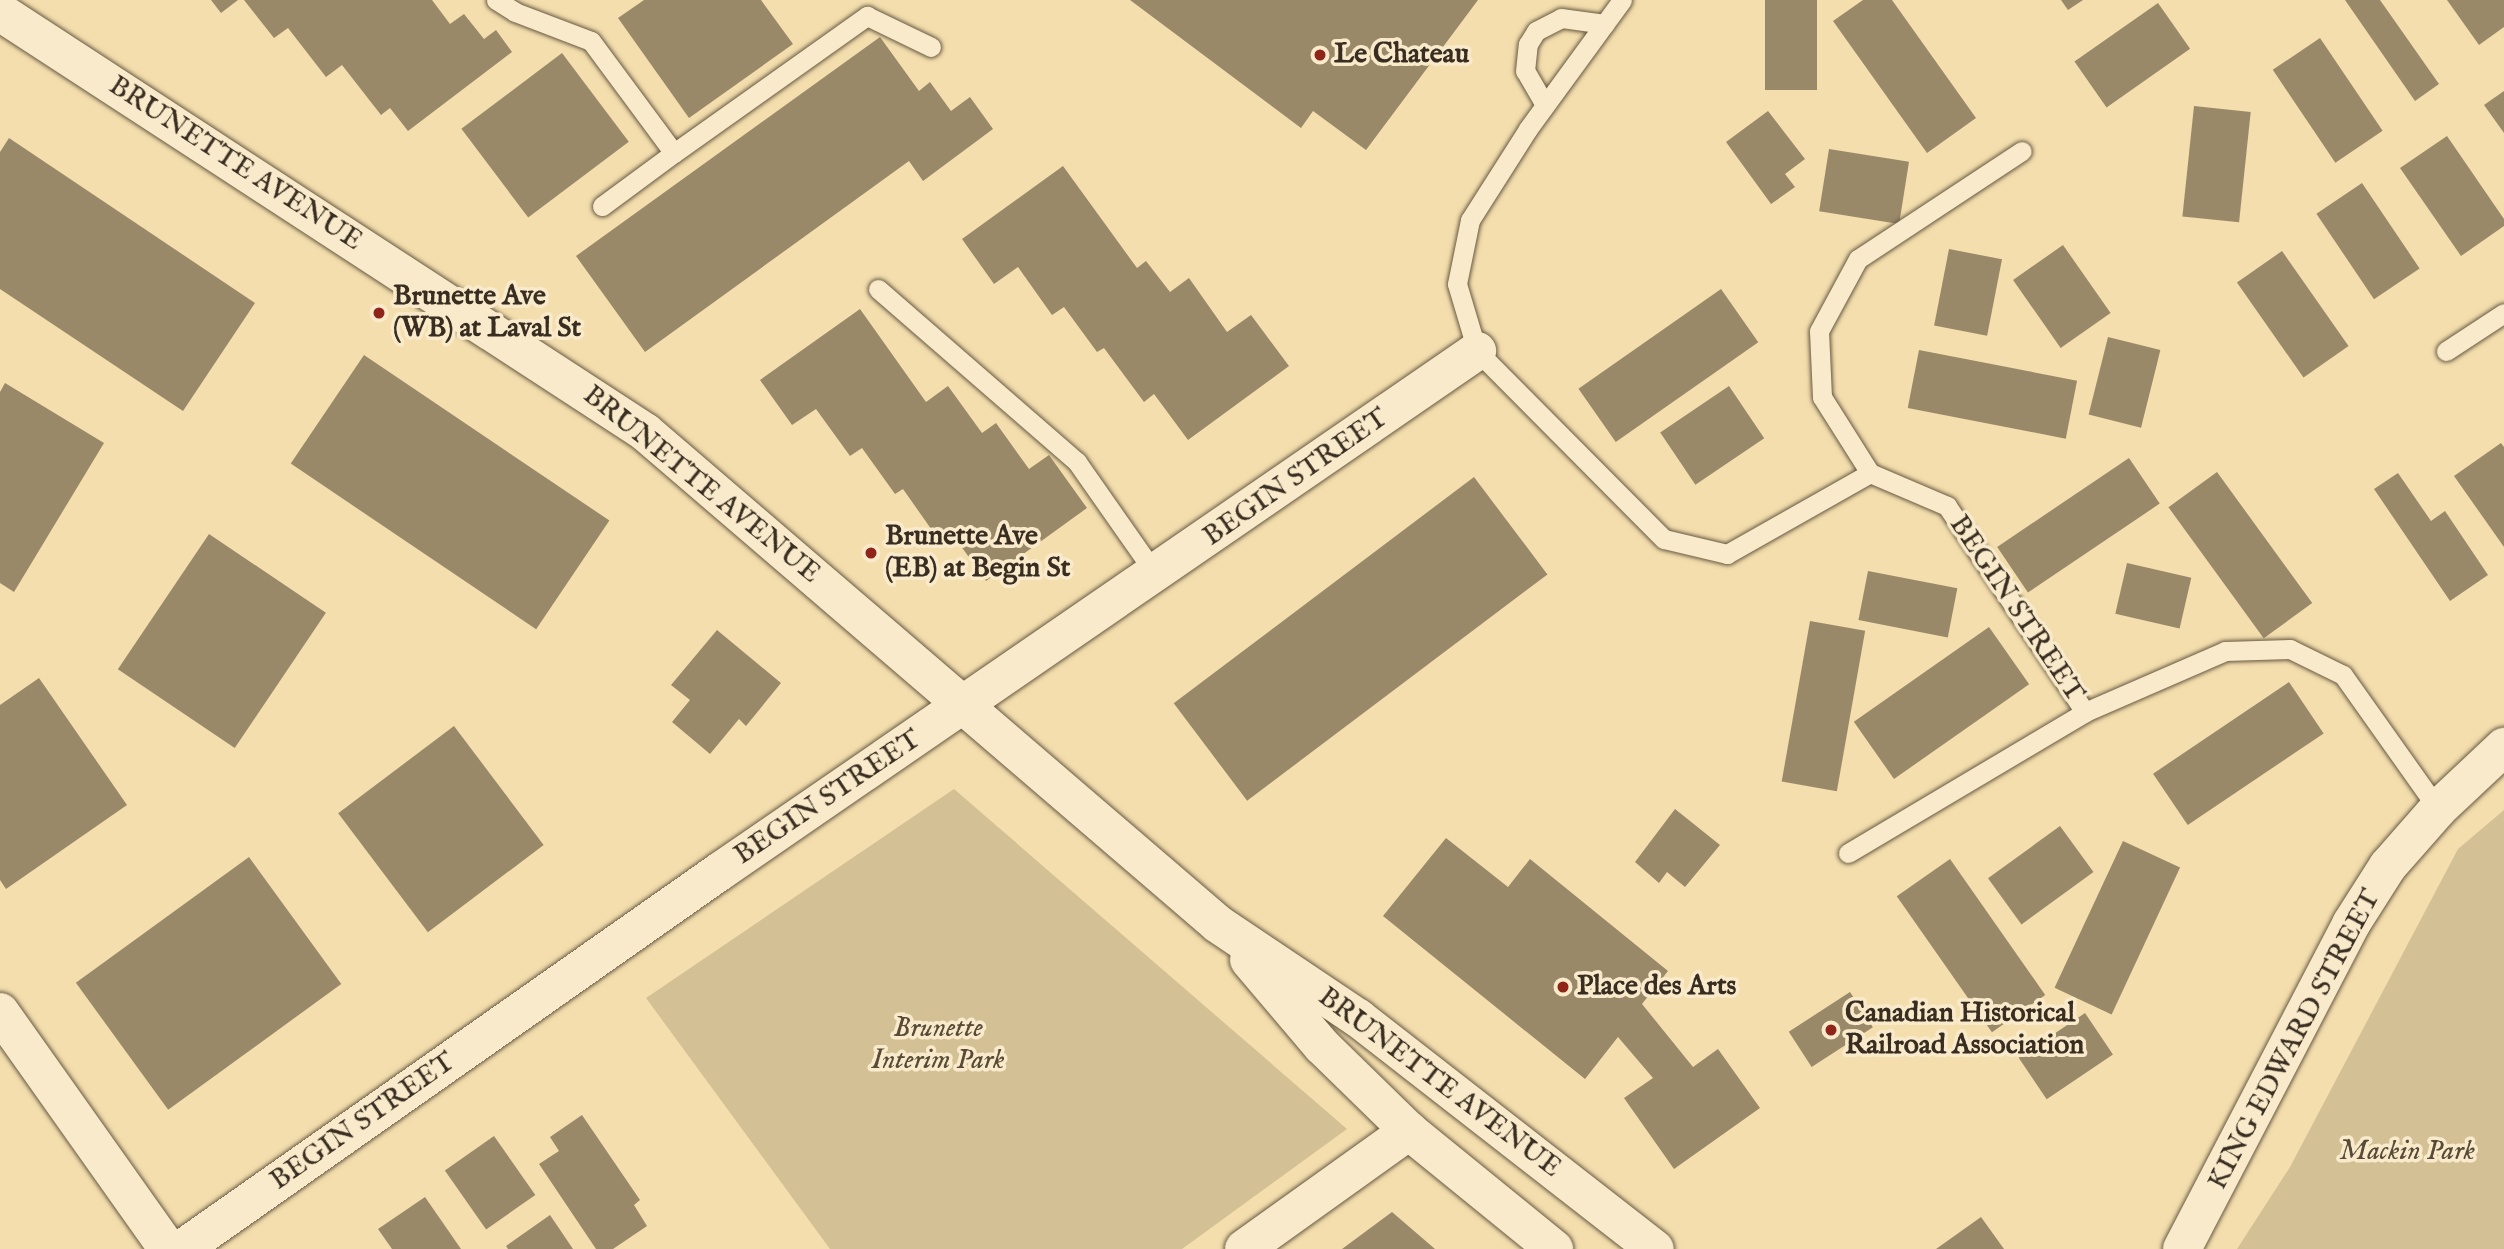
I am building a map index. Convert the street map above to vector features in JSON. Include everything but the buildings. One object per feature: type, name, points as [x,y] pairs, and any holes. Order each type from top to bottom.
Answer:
[{"type":"main road","name":"BRUNETTE AVENUE","points":[[0,12],[614,409],[701,478],[1218,924],[1358,1018],[1655,1249]]},
{"type":"main road","name":"BEGIN STREET","points":[[182,1249],[1477,351]]},
{"type":"main road","name":"KING EDWARD STREET","points":[[2182,1249],[2351,924],[2388,866],[2438,809],[2504,747]]},
{"type":"main road","name":"BRUNETTE AVENUE","points":[[1218,924],[1322,1046],[1409,1131],[1554,1249]]},
{"type":"main road","points":[[0,1012],[168,1249]]},
{"type":"main road","points":[[1244,1249],[1409,1131]]},
{"type":"lane","points":[[496,0],[515,12],[591,41],[674,153]]},
{"type":"lane","points":[[1622,0],[1545,106],[1470,220],[1457,284],[1477,351],[1664,539],[1727,554],[1870,474],[1822,397],[1819,331],[1858,259],[2022,151]]},
{"type":"lane","points":[[603,206],[867,16],[931,47]]},
{"type":"lane","points":[[1545,106],[1525,71],[1528,44],[1536,31],[1561,18],[1605,23]]},
{"type":"lane","points":[[878,289],[1077,462],[1156,575]]},
{"type":"lane","points":[[2446,351],[2504,313]]},
{"type":"lane","name":"BEGIN STREET","points":[[1870,474],[1947,506],[2085,712]]},
{"type":"lane","name":"BEGIN STREET","points":[[1848,853],[2085,712],[2225,651],[2290,649],[2343,675],[2438,809]]},
{"type":"green space","name":"Brunette Interim Park","points":[[954,789],[1347,1129],[1182,1249],[830,1249],[646,998]]},
{"type":"green space","name":"Mackin Park","points":[[2504,810],[2504,1249],[2237,1249],[2290,1167],[2458,849]]},
{"type":"place","name":"Le Chateau","points":[[1320,55]]},
{"type":"place","name":"Brunette Ave (WB) at Laval St","points":[[379,313]]},
{"type":"place","name":"Brunette Ave (EB) at Begin St","points":[[871,553]]},
{"type":"place","name":"Place des Arts","points":[[1563,987]]},
{"type":"place","name":"Canadian Historical Railroad Association","points":[[1831,1030]]}]
